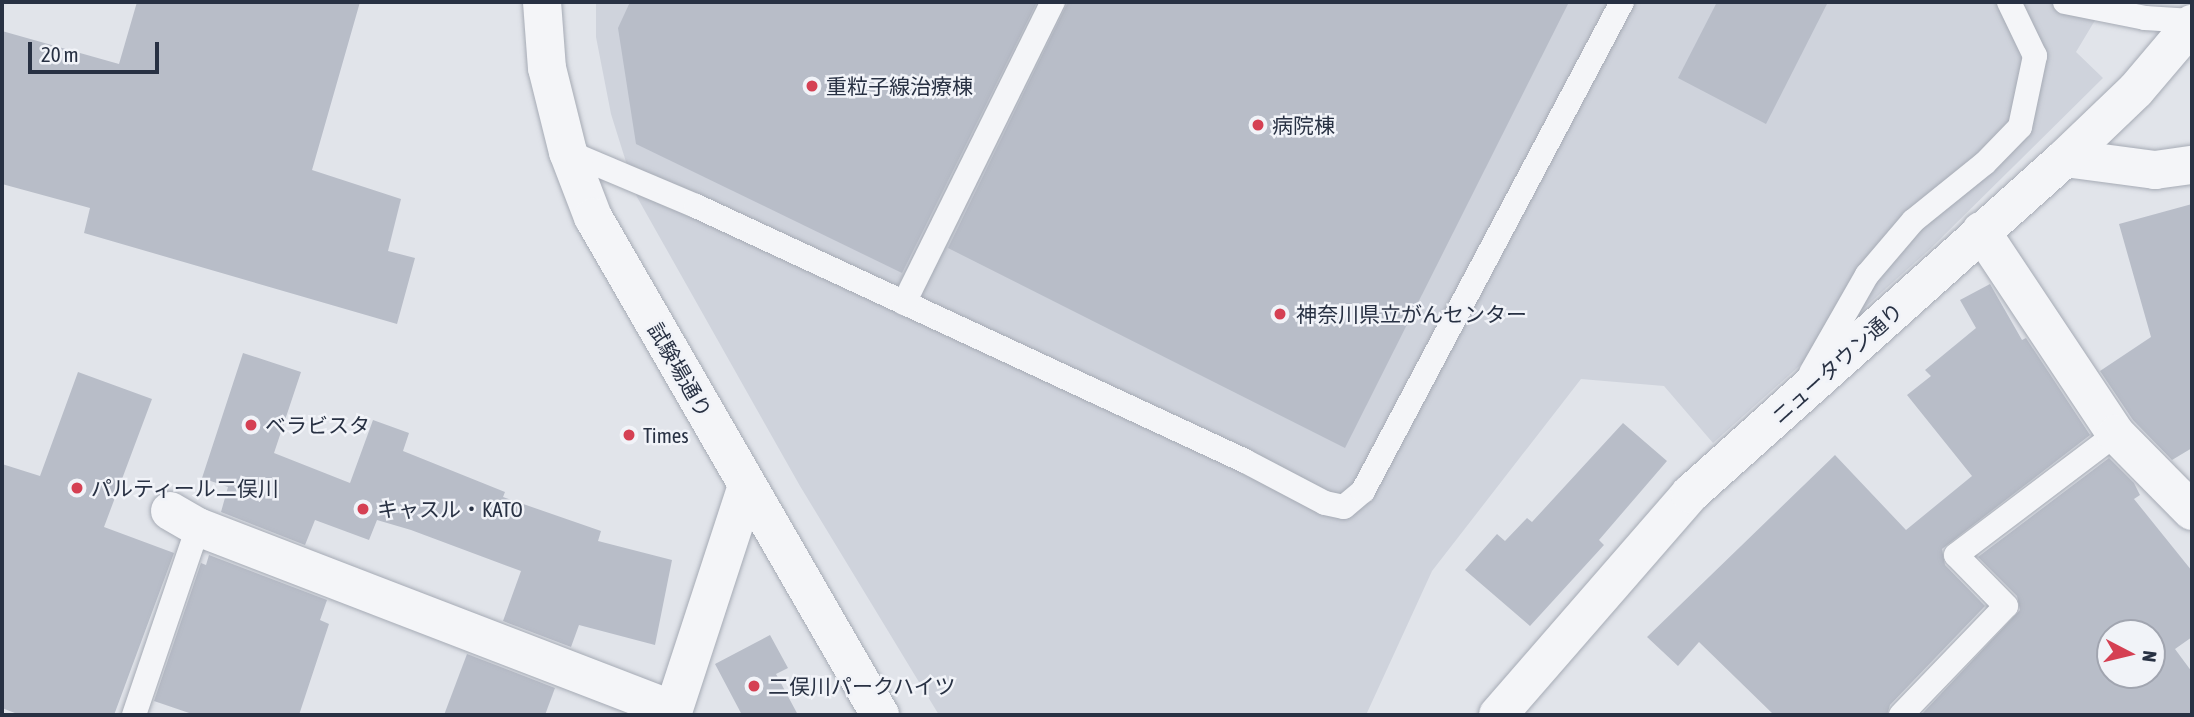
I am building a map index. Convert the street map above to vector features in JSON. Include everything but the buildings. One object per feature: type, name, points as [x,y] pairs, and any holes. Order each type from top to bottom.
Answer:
[{"type":"street","name":"試験場通り","points":[[542,2],[547,68],[568,152],[593,217],[880,715]]},
{"type":"street","name":"ニュータウン通り","points":[[1498,715],[1690,494],[1737,449],[1791,407],[1981,231],[2065,158],[2136,90],[2192,23]]},
{"type":"street","points":[[2065,158],[2154,170],[2192,165]]},
{"type":"street","points":[[1981,231],[2116,434],[2192,511]]},
{"type":"street","points":[[184,519],[672,712],[747,486]]},
{"type":"lane","points":[[904,303],[1053,2]]},
{"type":"lane","points":[[568,152],[904,303],[1245,461],[1297,489],[1344,507],[1363,491],[1622,2]]},
{"type":"lane","points":[[1791,407],[1867,275],[1913,220],[1984,163],[2020,127],[2035,55],[2009,2]]},
{"type":"lane","points":[[2065,2],[2145,18],[2192,23]]},
{"type":"lane","points":[[1901,715],[2006,606],[1956,555],[2116,434]]},
{"type":"lane","points":[[134,715],[184,519]]},
{"type":"shaded area","name":"神奈川県立がんセンター","points":[[596,2],[2106,2],[2076,52],[2103,78],[1930,249],[1713,443],[1664,386],[1581,379],[1432,571],[1366,715],[939,715],[800,486],[637,197],[611,114],[596,37]]},
{"type":"place","name":"重粒子線治療棟","points":[[812,86]]},
{"type":"place","name":"病院棟","points":[[1258,125]]},
{"type":"place","name":"神奈川県立がんセンター","points":[[1280,314]]},
{"type":"place","name":"ベラビスタ","points":[[251,425]]},
{"type":"place","name":"Times","points":[[629,435]]},
{"type":"place","name":"パルティール二俣川","points":[[77,488]]},
{"type":"place","name":"キャスル・KATO","points":[[363,509]]},
{"type":"place","name":"二俣川パークハイツ","points":[[754,686]]}]
